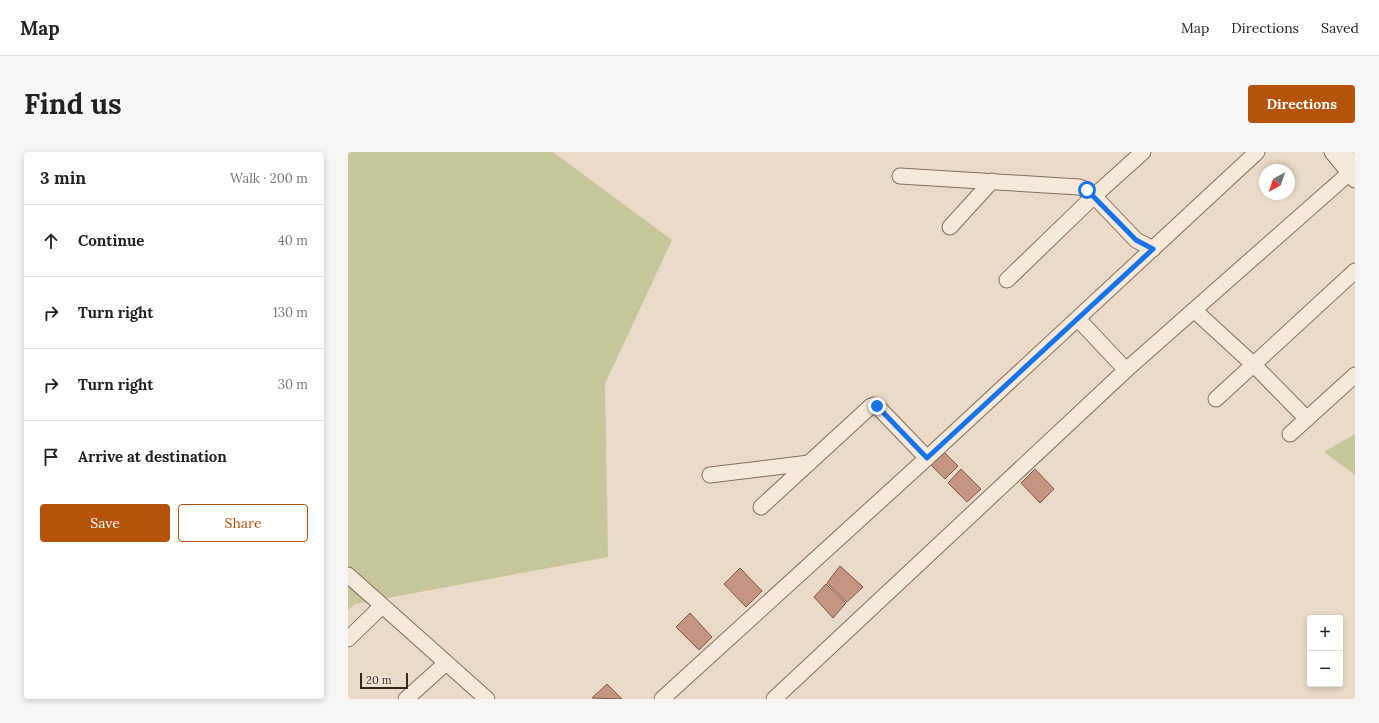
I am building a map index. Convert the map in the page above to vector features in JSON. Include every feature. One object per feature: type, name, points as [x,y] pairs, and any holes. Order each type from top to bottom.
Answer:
[{"type":"street","points":[[1006,280],[1094,196],[1143,152]]},
{"type":"street","points":[[662,699],[927,458],[1258,152]]},
{"type":"street","points":[[1332,152],[1354,170]]},
{"type":"street","points":[[1348,152],[1354,170]]},
{"type":"street","points":[[774,699],[1126,370],[1354,170]]},
{"type":"street","points":[[900,176],[1079,187],[1087,190],[1094,196],[1136,240],[1153,249]]},
{"type":"street","points":[[950,227],[992,181]]},
{"type":"street","points":[[1216,399],[1355,271]]},
{"type":"street","points":[[1194,310],[1254,365],[1307,419]]},
{"type":"street","points":[[1078,319],[1126,370]]},
{"type":"street","points":[[1290,434],[1355,375]]},
{"type":"street","points":[[761,507],[871,406],[874,405],[877,406],[927,458]]},
{"type":"street","points":[[710,476],[809,463]]},
{"type":"street","points":[[348,575],[486,699]]},
{"type":"street","points":[[348,639],[382,606]]},
{"type":"street","points":[[406,699],[446,663]]},
{"type":"green space","points":[[348,152],[553,152],[672,240],[605,384],[608,557],[355,604],[348,610]]},
{"type":"green space","points":[[1355,434],[1355,475],[1324,452]]},
{"type":"building","points":[[941,449],[958,466],[945,479],[928,462]]},
{"type":"building","points":[[961,469],[981,489],[967,502],[948,483]]},
{"type":"building","points":[[1035,469],[1054,489],[1040,503],[1021,483]]},
{"type":"building","points":[[840,566],[863,587],[847,602],[827,583]]},
{"type":"building","points":[[740,568],[762,591],[746,607],[724,584]]},
{"type":"building","points":[[826,584],[846,603],[833,618],[814,597]]},
{"type":"building","points":[[690,613],[712,637],[699,650],[676,627]]},
{"type":"building","points":[[607,684],[622,699],[592,698]]},
{"type":"route","points":[[877,406],[927,458],[1153,249],[1136,240],[1087,190]]}]
